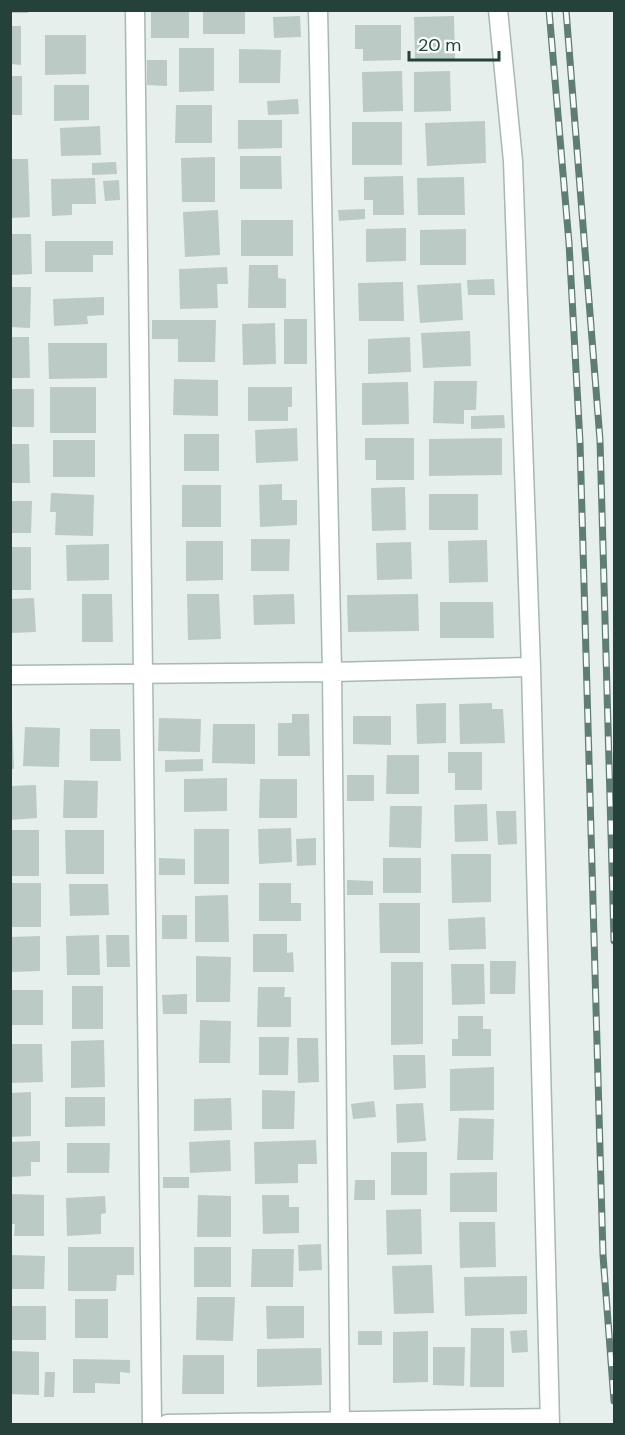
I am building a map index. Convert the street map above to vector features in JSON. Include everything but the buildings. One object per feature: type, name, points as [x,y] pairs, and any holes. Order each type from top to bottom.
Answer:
[{"type":"street","points":[[135,10],[152,1425]]},
{"type":"street","points":[[318,10],[332,672],[340,1422]]},
{"type":"street","points":[[167,1425],[549,1421],[531,667],[513,161],[498,10]]},
{"type":"street","points":[[10,675],[332,672],[531,667]]},
{"type":"railway","points":[[549,10],[569,243],[580,442],[603,1255],[614,1401]]},
{"type":"railway","points":[[566,10],[600,440],[614,941]]}]
